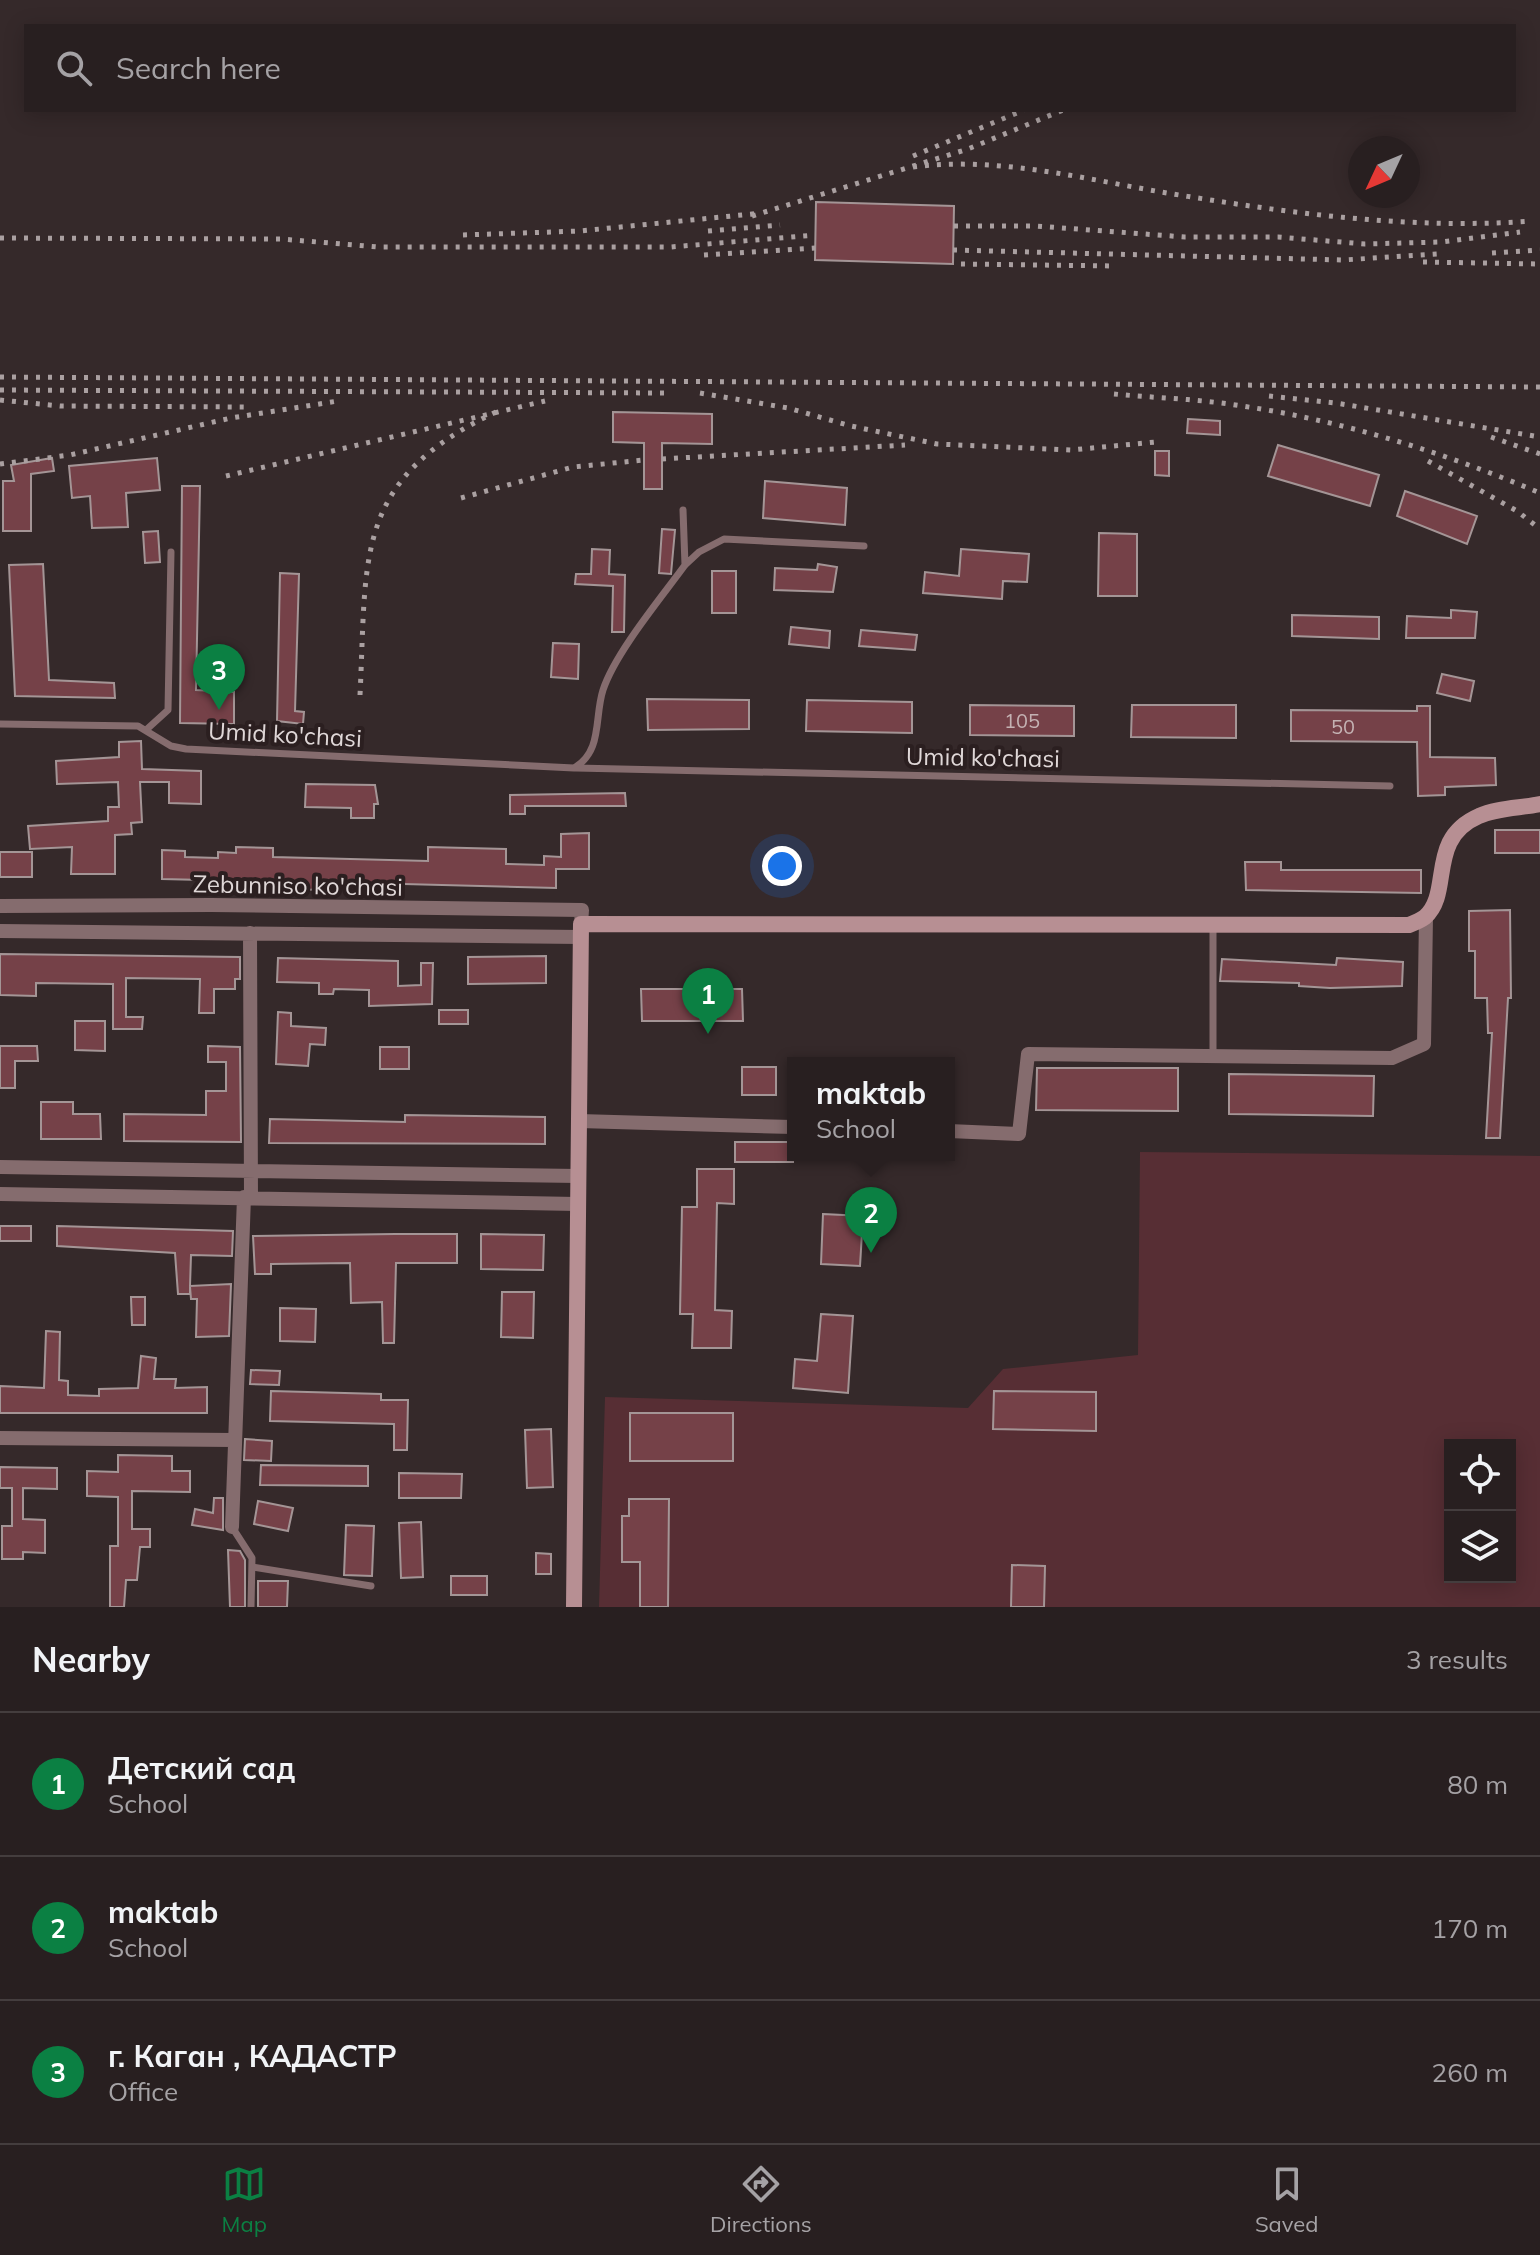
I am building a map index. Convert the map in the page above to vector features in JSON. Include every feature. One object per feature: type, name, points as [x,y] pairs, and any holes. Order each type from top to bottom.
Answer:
[{"type":"street","points":[[955,1131],[1019,1134],[1028,1054],[1392,1058],[1424,1044],[1426,917],[1434,904],[1443,854],[1456,831],[1479,816],[1540,804]]},
{"type":"street","name":"Zebunniso ko'chasi","points":[[0,906],[211,905],[582,910],[581,930],[250,933],[0,931]]},
{"type":"street","points":[[574,1607],[581,930],[1409,925],[1426,917]]},
{"type":"street","points":[[232,1527],[233,1440],[252,1170],[250,933]]},
{"type":"street","points":[[579,1121],[787,1127]]},
{"type":"street","points":[[0,1167],[578,1176]]},
{"type":"street","points":[[47,1168],[37,1181],[47,1193]]},
{"type":"street","points":[[0,1194],[577,1204]]},
{"type":"street","points":[[0,1438],[233,1440]]},
{"type":"lane","points":[[683,510],[685,565]]},
{"type":"lane","points":[[574,768],[584,762],[595,745],[603,689],[615,666],[685,565],[699,552],[724,539],[864,546]]},
{"type":"lane","points":[[146,730],[168,710],[171,552]]},
{"type":"lane","name":"Umid ko'chasi","points":[[0,724],[138,726],[171,746],[186,749],[574,768],[1390,786]]},
{"type":"lane","points":[[1213,925],[1213,1058]]},
{"type":"lane","points":[[232,1527],[252,1558],[251,1607]]},
{"type":"lane","points":[[252,1567],[371,1586]]},
{"type":"shaded area","points":[[1140,1152],[1540,1156],[1540,1607],[599,1607],[605,1397],[968,1408],[1003,1369],[1138,1355]]},
{"type":"building","points":[[816,202],[954,206],[953,264],[815,260]]},
{"type":"building","points":[[613,412],[712,414],[712,444],[662,443],[662,489],[644,489],[644,443],[613,442]]},
{"type":"building","points":[[1188,419],[1220,421],[1220,435],[1187,433]]},
{"type":"building","points":[[1278,445],[1379,475],[1370,506],[1268,476]]},
{"type":"building","points":[[1155,451],[1169,451],[1169,476],[1155,475]]},
{"type":"building","points":[[52,458],[54,471],[31,474],[31,531],[3,531],[3,481],[14,481],[11,465]]},
{"type":"building","points":[[157,458],[160,490],[126,493],[128,527],[92,528],[90,496],[72,498],[69,466]]},
{"type":"building","points":[[765,481],[847,488],[845,525],[763,518]]},
{"type":"building","points":[[182,486],[200,486],[196,690],[234,692],[234,724],[180,723]]},
{"type":"building","points":[[1405,491],[1477,516],[1467,544],[1397,516]]},
{"type":"building","points":[[662,529],[675,530],[671,574],[659,573]]},
{"type":"building","points":[[158,531],[160,562],[145,563],[143,532]]},
{"type":"building","points":[[1099,533],[1137,534],[1137,596],[1098,596]]},
{"type":"building","points":[[592,549],[610,550],[609,574],[625,575],[624,632],[612,632],[613,586],[575,584],[576,574],[591,574]]},
{"type":"building","points":[[961,549],[1029,554],[1027,582],[1003,581],[1002,599],[923,593],[925,572],[959,576]]},
{"type":"building","points":[[43,564],[49,680],[114,683],[115,698],[15,696],[9,565]]},
{"type":"building","points":[[818,564],[837,567],[833,592],[774,590],[775,568],[817,570]]},
{"type":"building","points":[[712,571],[736,571],[736,613],[712,613]]},
{"type":"building","points":[[280,573],[299,574],[295,711],[304,712],[303,724],[277,721]]},
{"type":"building","points":[[1451,610],[1477,612],[1475,638],[1406,638],[1407,616],[1451,618]]},
{"type":"building","points":[[1292,615],[1379,617],[1379,639],[1292,636]]},
{"type":"building","points":[[791,627],[830,631],[829,648],[789,644]]},
{"type":"building","points":[[861,630],[917,635],[915,650],[859,646]]},
{"type":"building","points":[[553,643],[579,644],[578,679],[551,677]]},
{"type":"building","points":[[1442,674],[1474,681],[1470,701],[1437,693]]},
{"type":"building","points":[[647,699],[749,700],[749,729],[648,730]]},
{"type":"building","points":[[807,700],[912,702],[912,733],[806,731]]},
{"type":"building","points":[[970,705],[1074,706],[1074,736],[970,735]]},
{"type":"building","points":[[1132,705],[1236,705],[1236,738],[1131,737]]},
{"type":"building","points":[[1417,706],[1430,706],[1430,757],[1495,758],[1496,785],[1445,787],[1445,795],[1418,796],[1417,742],[1291,741],[1291,710],[1417,711]]},
{"type":"building","points":[[141,741],[142,769],[201,771],[201,804],[169,803],[169,782],[140,782],[142,822],[131,823],[132,834],[115,835],[115,874],[71,874],[72,847],[30,849],[28,826],[108,821],[108,807],[119,807],[118,782],[57,784],[56,761],[119,757],[119,742]]},
{"type":"building","points":[[306,784],[375,785],[378,804],[374,804],[374,818],[351,818],[351,808],[305,807]]},
{"type":"building","points":[[625,793],[626,806],[525,806],[525,814],[510,814],[510,795]]},
{"type":"building","points":[[1495,830],[1540,830],[1540,853],[1495,853]]},
{"type":"building","points":[[589,833],[589,869],[556,869],[556,888],[326,882],[326,890],[286,889],[286,882],[162,879],[162,850],[185,851],[185,857],[218,858],[218,852],[236,853],[236,847],[273,848],[273,857],[428,861],[428,847],[506,849],[506,864],[544,865],[544,856],[561,857],[561,834]]},
{"type":"building","points":[[0,852],[32,852],[32,877],[0,877]]},
{"type":"building","points":[[1245,862],[1281,862],[1281,870],[1421,870],[1421,893],[1246,890]]},
{"type":"building","points":[[1510,910],[1511,998],[1508,998],[1500,1138],[1486,1138],[1492,1033],[1488,1033],[1487,998],[1475,998],[1475,951],[1469,951],[1469,911]]},
{"type":"building","points":[[0,954],[240,957],[240,979],[235,979],[235,989],[214,989],[214,1013],[199,1013],[200,979],[126,978],[126,1017],[143,1017],[142,1029],[113,1029],[113,984],[36,983],[36,996],[0,995]]},
{"type":"building","points":[[546,956],[546,983],[468,984],[468,957]]},
{"type":"building","points":[[278,958],[398,961],[398,986],[421,985],[421,963],[433,963],[432,1004],[369,1006],[369,990],[334,989],[333,994],[319,994],[319,983],[277,982]]},
{"type":"building","points":[[1337,958],[1403,962],[1402,986],[1330,988],[1299,986],[1299,983],[1220,981],[1222,959],[1336,965]]},
{"type":"building","points":[[641,989],[742,989],[743,1021],[642,1021]]},
{"type":"building","points":[[439,1010],[468,1010],[468,1024],[439,1024]]},
{"type":"building","points":[[278,1012],[291,1013],[291,1026],[326,1028],[325,1045],[310,1044],[308,1066],[276,1064]]},
{"type":"building","points":[[75,1021],[105,1021],[105,1051],[75,1050]]},
{"type":"building","points":[[0,1046],[37,1046],[38,1061],[15,1061],[15,1088],[0,1088]]},
{"type":"building","points":[[208,1046],[240,1047],[241,1142],[124,1141],[124,1114],[206,1115],[206,1091],[226,1091],[226,1062],[208,1062]]},
{"type":"building","points":[[380,1047],[409,1047],[409,1069],[380,1069]]},
{"type":"building","points":[[742,1067],[776,1067],[776,1095],[742,1095]]},
{"type":"building","points":[[1037,1068],[1178,1068],[1178,1111],[1036,1110]]},
{"type":"building","points":[[1229,1074],[1374,1076],[1373,1116],[1229,1114]]},
{"type":"building","points":[[41,1102],[73,1102],[73,1114],[100,1114],[101,1139],[41,1139]]},
{"type":"building","points":[[405,1115],[545,1117],[545,1144],[269,1143],[270,1119],[405,1122]]},
{"type":"building","points":[[735,1142],[787,1142],[787,1161],[793,1161],[793,1162],[735,1162]]},
{"type":"building","points":[[697,1169],[734,1169],[734,1204],[717,1203],[715,1310],[732,1311],[731,1348],[692,1348],[693,1314],[680,1314],[682,1207],[697,1207]]},
{"type":"building","points":[[823,1214],[863,1216],[860,1266],[821,1264]]},
{"type":"building","points":[[0,1226],[31,1226],[31,1241],[0,1241]]},
{"type":"building","points":[[57,1226],[233,1231],[232,1256],[191,1255],[190,1286],[231,1284],[229,1336],[196,1337],[197,1299],[191,1299],[190,1287],[190,1294],[178,1294],[175,1253],[57,1246]]},
{"type":"building","points":[[457,1234],[457,1263],[396,1263],[394,1343],[383,1343],[382,1302],[351,1303],[350,1263],[271,1264],[271,1274],[255,1274],[253,1236]]},
{"type":"building","points":[[481,1234],[544,1235],[543,1270],[481,1269]]},
{"type":"building","points":[[502,1292],[534,1292],[533,1338],[501,1337]]},
{"type":"building","points":[[131,1297],[145,1297],[145,1325],[132,1325]]},
{"type":"building","points":[[280,1308],[316,1309],[315,1342],[280,1341]]},
{"type":"building","points":[[821,1314],[853,1316],[848,1393],[793,1388],[795,1359],[817,1361]]},
{"type":"building","points":[[46,1331],[60,1332],[59,1380],[68,1381],[68,1395],[99,1396],[99,1389],[138,1388],[141,1356],[156,1358],[154,1379],[176,1379],[175,1388],[207,1387],[207,1413],[0,1413],[0,1386],[44,1388]]},
{"type":"building","points":[[251,1370],[280,1371],[279,1385],[250,1384]]},
{"type":"building","points":[[271,1391],[381,1394],[381,1400],[408,1400],[407,1450],[394,1450],[394,1424],[270,1421]]},
{"type":"building","points":[[994,1391],[1096,1392],[1096,1431],[993,1429]]},
{"type":"building","points":[[630,1413],[733,1413],[733,1461],[630,1461]]},
{"type":"building","points":[[551,1429],[553,1487],[527,1488],[525,1430]]},
{"type":"building","points":[[245,1439],[272,1441],[271,1461],[244,1460]]},
{"type":"building","points":[[118,1455],[172,1456],[172,1471],[190,1471],[190,1492],[132,1491],[132,1529],[150,1529],[150,1547],[140,1547],[137,1580],[126,1580],[124,1607],[110,1607],[110,1546],[118,1546],[118,1497],[87,1496],[87,1471],[118,1472]]},
{"type":"building","points":[[261,1465],[368,1466],[368,1486],[260,1485]]},
{"type":"building","points":[[0,1467],[57,1468],[57,1489],[23,1488],[23,1519],[45,1520],[45,1553],[23,1552],[23,1559],[2,1559],[2,1526],[12,1526],[12,1488],[0,1488]]},
{"type":"building","points":[[399,1473],[462,1474],[461,1498],[399,1498]]},
{"type":"building","points":[[214,1498],[223,1498],[223,1530],[192,1525],[195,1509],[213,1513]]},
{"type":"building","points":[[629,1499],[669,1499],[668,1607],[640,1607],[640,1562],[622,1562],[622,1516],[629,1516]]},
{"type":"building","points":[[258,1501],[293,1508],[288,1531],[254,1524]]},
{"type":"building","points":[[421,1522],[423,1577],[401,1578],[399,1523]]},
{"type":"building","points":[[346,1525],[374,1526],[372,1576],[344,1575]]},
{"type":"building","points":[[228,1550],[240,1551],[245,1560],[245,1607],[230,1607]]},
{"type":"building","points":[[536,1553],[551,1554],[551,1574],[536,1574]]},
{"type":"building","points":[[1012,1565],[1045,1566],[1044,1607],[1011,1607]]},
{"type":"building","points":[[451,1576],[487,1576],[487,1595],[451,1595]]},
{"type":"building","points":[[258,1581],[288,1581],[287,1607],[258,1607]]},
{"type":"railway","points":[[913,156],[1019,112]]},
{"type":"railway","points":[[752,216],[968,149],[1058,112]]},
{"type":"railway","points":[[913,167],[945,164],[1009,167],[1212,200],[1349,218],[1440,223],[1532,221]]},
{"type":"railway","points":[[463,235],[580,231],[762,213]]},
{"type":"railway","points":[[708,231],[780,225]]},
{"type":"railway","points":[[954,226],[1036,226],[1185,237],[1278,237],[1365,244],[1442,242],[1520,232]]},
{"type":"railway","points":[[0,238],[281,239],[378,247],[671,247],[815,235]]},
{"type":"railway","points":[[704,255],[815,248]]},
{"type":"railway","points":[[953,250],[1343,260],[1438,254]]},
{"type":"railway","points":[[1492,253],[1540,250]]},
{"type":"railway","points":[[1423,262],[1540,264]]},
{"type":"railway","points":[[961,264],[1116,266]]},
{"type":"railway","points":[[0,377],[1540,387]]},
{"type":"railway","points":[[0,390],[664,393]]},
{"type":"railway","points":[[700,393],[788,408],[851,426],[937,444],[1071,450],[1156,442]]},
{"type":"railway","points":[[1114,394],[1226,404],[1318,420],[1431,452],[1540,493]]},
{"type":"railway","points":[[1269,396],[1336,403],[1540,437]]},
{"type":"railway","points":[[0,400],[60,406],[248,407]]},
{"type":"railway","points":[[0,464],[70,455],[231,418],[338,401]]},
{"type":"railway","points":[[226,476],[545,401]]},
{"type":"railway","points":[[360,695],[369,561],[377,526],[392,494],[416,464],[451,437],[498,411]]},
{"type":"railway","points":[[1491,437],[1540,454]]},
{"type":"railway","points":[[662,459],[905,445]]},
{"type":"railway","points":[[461,498],[573,467],[644,460]]},
{"type":"railway","points":[[1428,461],[1517,511],[1540,529]]},
{"type":"place","name":"г. Каган , КАДАСТР","points":[[219,710]]},
{"type":"place","name":"Детский сад","points":[[708,1034]]},
{"type":"place","name":"maktab","points":[[871,1253]]}]
